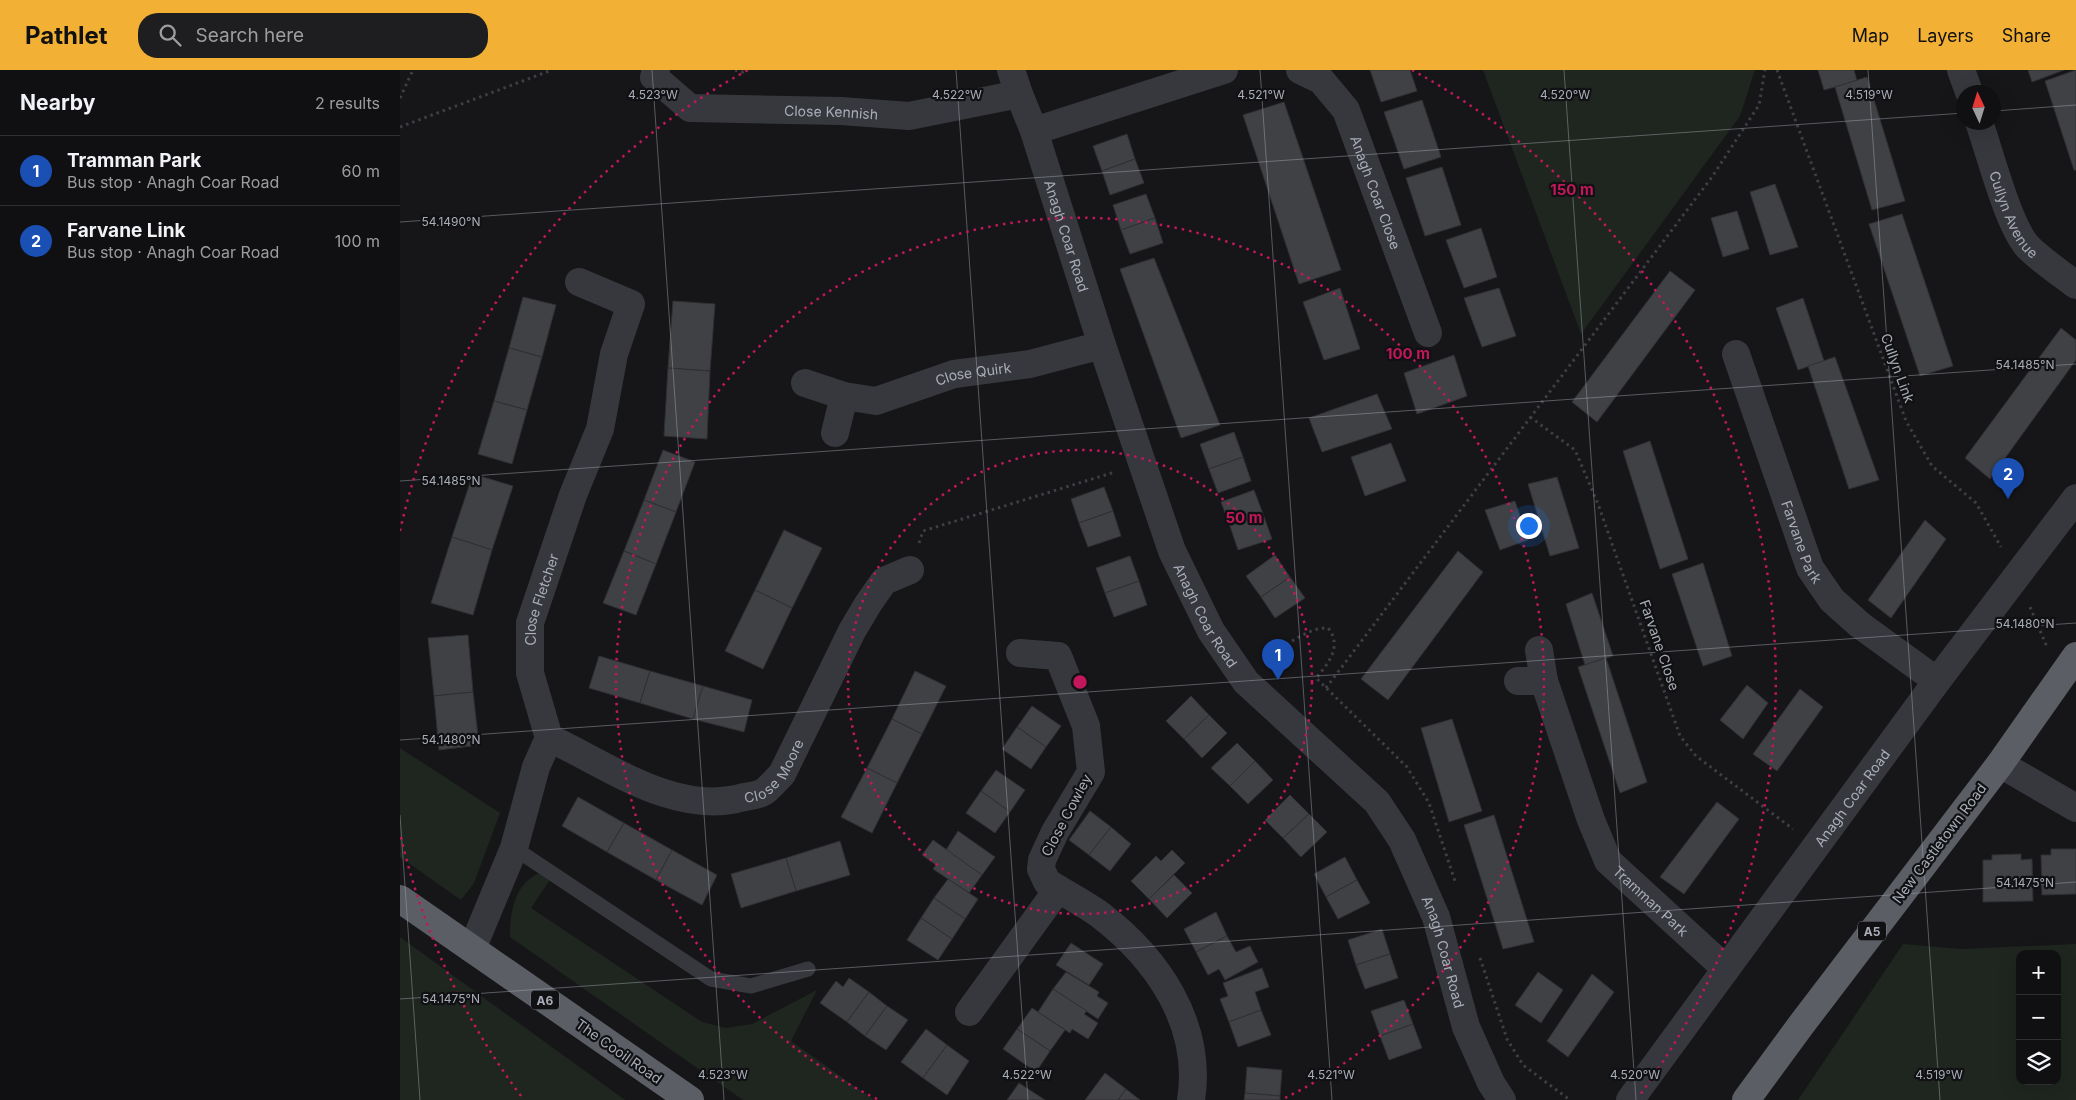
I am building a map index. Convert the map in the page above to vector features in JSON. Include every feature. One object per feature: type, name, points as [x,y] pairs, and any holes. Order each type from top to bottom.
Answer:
[{"type":"highway","name":"New Castletown Road","points":[[1746,1100],[2000,764],[2076,656]]},
{"type":"highway","name":"The Cooil Road","points":[[400,899],[690,1100]]},
{"type":"street","points":[[1034,132],[1224,70]]},
{"type":"street","name":"Anagh Coar Close","points":[[1300,70],[1321,80],[1346,110],[1428,333]]},
{"type":"street","points":[[1961,70],[1966,85]]},
{"type":"street","name":"Close Kennish","points":[[649,72],[690,108],[841,111],[910,116],[1015,82]]},
{"type":"street","name":"Anagh Coar Road","points":[[1015,82],[1034,132],[1102,345],[1172,551],[1211,631],[1246,682],[1377,802],[1402,840],[1436,917],[1466,1027],[1491,1083],[1502,1100]]},
{"type":"street","name":"Cullyn Avenue","points":[[1982,130],[2015,225],[2027,245],[2044,261],[2076,285]]},
{"type":"street","name":"Close Fletcher","points":[[548,738],[530,673],[530,622],[572,495],[600,429],[614,354],[631,304],[579,282]]},
{"type":"street","name":"Close Quirk","points":[[805,383],[844,396],[876,401],[954,374],[1030,364],[1102,345]]},
{"type":"street","name":"Farvane Park","points":[[1736,354],[1810,568],[1832,600],[1860,625],[1937,681]]},
{"type":"street","points":[[836,433],[844,396]]},
{"type":"street","name":"Anagh Coar Road","points":[[1630,1100],[2016,574],[2076,498]]},
{"type":"street","name":"Close Moore","points":[[548,738],[656,791],[684,799],[711,803],[738,799],[764,792],[782,774],[852,631],[868,604],[884,581],[910,570]]},
{"type":"street","name":"Tramman Park","points":[[1539,650],[1531,681],[1608,860],[1726,969]]},
{"type":"street","name":"Close Cowley","points":[[1020,653],[1058,656],[1086,726],[1091,772],[1055,832],[1042,860],[1043,875],[1047,882],[1098,913],[1123,934],[1144,956],[1171,991],[1186,1027],[1192,1063],[1191,1100]]},
{"type":"street","points":[[472,949],[514,848],[536,767],[548,738]]},
{"type":"street","points":[[2000,764],[2076,808]]},
{"type":"street","points":[[969,1012],[1058,889]]},
{"type":"lane","points":[[514,848],[711,979],[751,986],[808,969]]},
{"type":"path","points":[[400,98],[412,70]]},
{"type":"path","points":[[400,127],[552,70]]},
{"type":"path","points":[[736,70],[743,72],[748,70]]},
{"type":"path","points":[[1266,659],[1305,634],[1320,627],[1328,628],[1334,635],[1335,647],[1330,661],[1316,678],[1326,688],[1712,177],[1760,105],[1765,70]]},
{"type":"path","name":"Cullyn Link","points":[[1776,70],[1906,421],[1932,466],[1976,503],[2016,574],[2047,647]]},
{"type":"path","name":"Farvane Close","points":[[1530,417],[1575,450],[1598,504],[1680,736],[1696,756],[1816,846]]},
{"type":"path","points":[[910,570],[923,531],[1142,464]]},
{"type":"shaded area","points":[[1483,70],[1755,70],[1740,116],[1581,334]]},
{"type":"shaded area","points":[[400,748],[500,813],[474,883],[461,900],[400,857]]},
{"type":"shaded area","points":[[540,873],[550,880],[531,908],[702,1022],[726,1028],[752,1024],[817,990],[791,1041],[874,1100],[743,1100],[510,937],[511,918],[519,891],[531,878]]},
{"type":"shaded area","points":[[400,937],[625,1100],[400,1100]]},
{"type":"shaded area","points":[[1903,944],[1960,949],[2076,944],[2076,1100],[1798,1100]]},
{"type":"building","points":[[1370,70],[1410,70],[1417,91],[1381,102]]},
{"type":"building","points":[[1818,70],[1854,70],[1857,81],[1824,90]]},
{"type":"building","points":[[2028,70],[2064,70],[2032,82]]},
{"type":"building","points":[[2076,70],[2076,170],[2074,170],[2045,81]]},
{"type":"building","points":[[1867,77],[1905,201],[1872,210],[1835,87]]},
{"type":"building","points":[[1422,100],[1441,157],[1404,169],[1384,112]]},
{"type":"building","points":[[1284,102],[1341,270],[1299,284],[1243,115]]},
{"type":"building","points":[[1127,134],[1135,159],[1102,171],[1093,146]]},
{"type":"building","points":[[1135,159],[1144,183],[1110,195],[1102,171]]},
{"type":"building","points":[[1442,167],[1461,225],[1425,236],[1406,178]]},
{"type":"building","points":[[1775,184],[1798,247],[1770,255],[1750,192]]},
{"type":"building","points":[[1146,194],[1155,218],[1121,230],[1113,205]]},
{"type":"building","points":[[1737,211],[1749,249],[1723,257],[1711,218]]},
{"type":"building","points":[[1902,214],[1953,366],[1920,376],[1869,224]]},
{"type":"building","points":[[1155,218],[1163,243],[1130,254],[1121,230]]},
{"type":"building","points":[[1481,228],[1497,277],[1464,288],[1446,240]]},
{"type":"building","points":[[1154,258],[1220,425],[1181,438],[1120,269]]},
{"type":"building","points":[[1670,271],[1695,290],[1597,422],[1572,402]]},
{"type":"building","points":[[1340,288],[1360,349],[1324,360],[1303,302]]},
{"type":"building","points":[[1499,288],[1516,336],[1482,347],[1464,298]]},
{"type":"building","points":[[523,297],[556,305],[542,357],[509,348]]},
{"type":"building","points":[[1803,298],[1824,361],[1798,370],[1776,308]]},
{"type":"building","points":[[673,301],[715,304],[710,371],[668,368]]},
{"type":"building","points":[[2061,328],[2076,340],[2076,360],[1990,479],[1965,458]]},
{"type":"building","points":[[509,348],[542,357],[527,410],[494,401]]},
{"type":"building","points":[[1454,355],[1467,396],[1417,414],[1404,373]]},
{"type":"building","points":[[1835,357],[1879,480],[1849,489],[1808,366]]},
{"type":"building","points":[[668,368],[710,371],[707,439],[664,436]]},
{"type":"building","points":[[1377,394],[1392,429],[1322,452],[1309,418]]},
{"type":"building","points":[[494,401],[527,410],[512,464],[478,454]]},
{"type":"building","points":[[1234,432],[1243,457],[1209,469],[1200,444]]},
{"type":"building","points":[[1650,441],[1688,559],[1660,569],[1623,451]]},
{"type":"building","points":[[1391,443],[1406,481],[1365,496],[1351,457]]},
{"type":"building","points":[[663,450],[695,462],[676,512],[644,500]]},
{"type":"building","points":[[1243,457],[1251,481],[1218,493],[1209,469]]},
{"type":"building","points":[[473,474],[513,486],[492,550],[452,537]]},
{"type":"building","points":[[1557,477],[1579,548],[1550,556],[1528,484]]},
{"type":"building","points":[[1104,487],[1113,511],[1079,523],[1071,499]]},
{"type":"building","points":[[1254,490],[1263,514],[1230,526],[1221,502]]},
{"type":"building","points":[[644,500],[676,512],[656,564],[624,551]]},
{"type":"building","points":[[1515,501],[1528,540],[1500,550],[1485,510]]},
{"type":"building","points":[[1113,511],[1121,536],[1088,547],[1079,523]]},
{"type":"building","points":[[1263,514],[1272,539],[1238,550],[1230,526]]},
{"type":"building","points":[[1925,520],[1946,539],[1891,618],[1868,600]]},
{"type":"building","points":[[784,530],[822,548],[792,608],[755,590]]},
{"type":"building","points":[[452,537],[492,550],[473,615],[431,603]]},
{"type":"building","points":[[624,551],[656,564],[636,615],[603,603]]},
{"type":"building","points":[[1458,551],[1483,572],[1388,700],[1361,679]]},
{"type":"building","points":[[1275,555],[1290,577],[1261,597],[1246,576]]},
{"type":"building","points":[[1130,556],[1139,581],[1105,593],[1096,568]]},
{"type":"building","points":[[1703,563],[1732,656],[1703,666],[1672,574]]},
{"type":"building","points":[[1290,577],[1305,598],[1275,618],[1261,597]]},
{"type":"building","points":[[1139,581],[1147,605],[1114,617],[1105,593]]},
{"type":"building","points":[[755,590],[792,608],[763,669],[725,651]]},
{"type":"building","points":[[1592,593],[1613,656],[1585,665],[1566,604]]},
{"type":"building","points":[[468,635],[473,692],[434,696],[428,638]]},
{"type":"building","points":[[599,656],[650,671],[640,703],[589,688]]},
{"type":"building","points":[[1606,658],[1647,782],[1620,793],[1578,667]]},
{"type":"building","points":[[650,671],[703,686],[693,719],[640,703]]},
{"type":"building","points":[[915,671],[946,686],[922,734],[892,719]]},
{"type":"building","points":[[1747,685],[1768,703],[1743,739],[1720,720]]},
{"type":"building","points":[[703,686],[752,700],[744,732],[693,719]]},
{"type":"building","points":[[1800,689],[1823,707],[1777,771],[1753,754]]},
{"type":"building","points":[[473,692],[479,745],[439,750],[434,696]]},
{"type":"building","points":[[1191,696],[1209,715],[1184,739],[1166,721]]},
{"type":"building","points":[[1032,706],[1061,726],[1046,747],[1017,727]]},
{"type":"building","points":[[1209,715],[1227,733],[1202,758],[1184,739]]},
{"type":"building","points":[[892,719],[922,734],[897,783],[867,768]]},
{"type":"building","points":[[1452,719],[1482,811],[1449,822],[1421,728]]},
{"type":"building","points":[[1017,727],[1046,747],[1031,769],[1002,749]]},
{"type":"building","points":[[1237,743],[1255,761],[1230,786],[1211,768]]},
{"type":"building","points":[[1255,761],[1273,780],[1248,804],[1230,786]]},
{"type":"building","points":[[867,768],[897,783],[872,833],[841,817]]},
{"type":"building","points":[[996,770],[1025,790],[1010,812],[981,791]]},
{"type":"building","points":[[981,791],[1010,812],[995,833],[966,813]]},
{"type":"building","points":[[1290,795],[1309,814],[1283,838],[1265,820]]},
{"type":"building","points":[[578,797],[624,823],[607,852],[562,826]]},
{"type":"building","points":[[1717,802],[1739,819],[1684,894],[1660,877]]},
{"type":"building","points":[[1090,811],[1111,827],[1089,855],[1069,840]]},
{"type":"building","points":[[1309,814],[1327,832],[1301,857],[1283,838]]},
{"type":"building","points":[[1494,815],[1534,942],[1503,949],[1464,825]]},
{"type":"building","points":[[624,823],[672,850],[656,880],[607,852]]},
{"type":"building","points":[[1111,827],[1131,844],[1110,871],[1089,855]]},
{"type":"building","points":[[958,831],[995,857],[982,875],[946,850]]},
{"type":"building","points":[[933,840],[982,875],[969,893],[933,869],[936,865],[922,855]]},
{"type":"building","points":[[840,841],[850,875],[796,891],[786,858]]},
{"type":"building","points":[[2051,849],[2076,849],[2076,894],[2042,895],[2041,855],[2051,855]]},
{"type":"building","points":[[672,850],[717,875],[702,905],[656,880]]},
{"type":"building","points":[[1172,850],[1185,863],[1149,899],[1131,881],[1156,856],[1161,861]]},
{"type":"building","points":[[2021,854],[2021,860],[2032,859],[2033,901],[1983,902],[1983,860],[1992,860],[1992,855]]},
{"type":"building","points":[[1345,857],[1357,880],[1326,897],[1314,874]]},
{"type":"building","points":[[786,858],[796,891],[741,908],[731,874]]},
{"type":"building","points":[[1174,875],[1192,893],[1167,918],[1149,899]]},
{"type":"building","points":[[948,879],[978,899],[965,919],[934,898]]},
{"type":"building","points":[[1357,880],[1370,903],[1338,919],[1326,897]]},
{"type":"building","points":[[934,898],[965,919],[952,939],[921,918]]},
{"type":"building","points":[[1216,912],[1227,936],[1196,952],[1184,929]]},
{"type":"building","points":[[921,918],[952,939],[938,960],[907,940]]},
{"type":"building","points":[[1382,929],[1390,954],[1356,965],[1348,940]]},
{"type":"building","points":[[1227,936],[1236,952],[1250,946],[1258,962],[1225,980],[1219,969],[1208,975],[1196,952]]},
{"type":"building","points":[[1071,943],[1103,964],[1089,985],[1056,965]]},
{"type":"building","points":[[1390,954],[1398,978],[1365,989],[1356,965]]},
{"type":"building","points":[[1262,968],[1269,987],[1255,992],[1261,1010],[1229,1022],[1220,999],[1228,996],[1223,983]]},
{"type":"building","points":[[1066,972],[1099,992],[1097,996],[1108,1003],[1098,1019],[1053,989]]},
{"type":"building","points":[[1538,972],[1563,990],[1541,1023],[1515,1005]]},
{"type":"building","points":[[1592,974],[1614,992],[1568,1057],[1547,1041]]},
{"type":"building","points":[[849,978],[869,992],[847,1022],[820,1003],[836,981],[843,987]]},
{"type":"building","points":[[1053,989],[1087,1011],[1084,1014],[1098,1023],[1088,1039],[1072,1029],[1070,1033],[1038,1012]]},
{"type":"building","points":[[869,992],[887,1006],[865,1036],[847,1022]]},
{"type":"building","points":[[1404,1000],[1413,1024],[1380,1036],[1371,1011]]},
{"type":"building","points":[[887,1006],[908,1020],[886,1050],[865,1036]]},
{"type":"building","points":[[1032,1008],[1065,1030],[1050,1051],[1017,1029]]},
{"type":"building","points":[[1261,1010],[1271,1035],[1238,1047],[1229,1022]]},
{"type":"building","points":[[1413,1024],[1422,1048],[1389,1060],[1380,1036]]},
{"type":"building","points":[[926,1029],[947,1045],[923,1078],[901,1062]]},
{"type":"building","points":[[1017,1029],[1050,1051],[1036,1072],[1003,1049]]},
{"type":"building","points":[[947,1045],[969,1061],[947,1095],[923,1078]]},
{"type":"building","points":[[1247,1067],[1282,1070],[1280,1096],[1245,1093]]},
{"type":"building","points":[[1105,1073],[1126,1089],[1118,1100],[1085,1100]]},
{"type":"building","points":[[1019,1083],[1045,1100],[1007,1100]]},
{"type":"building","points":[[1126,1089],[1140,1100],[1118,1100]]},
{"type":"building","points":[[1245,1093],[1280,1096],[1280,1100],[1244,1100]]},
{"type":"place","name":"Farvane Link","points":[[2008,499]]},
{"type":"place","name":"Tramman Park","points":[[1278,680]]}]
